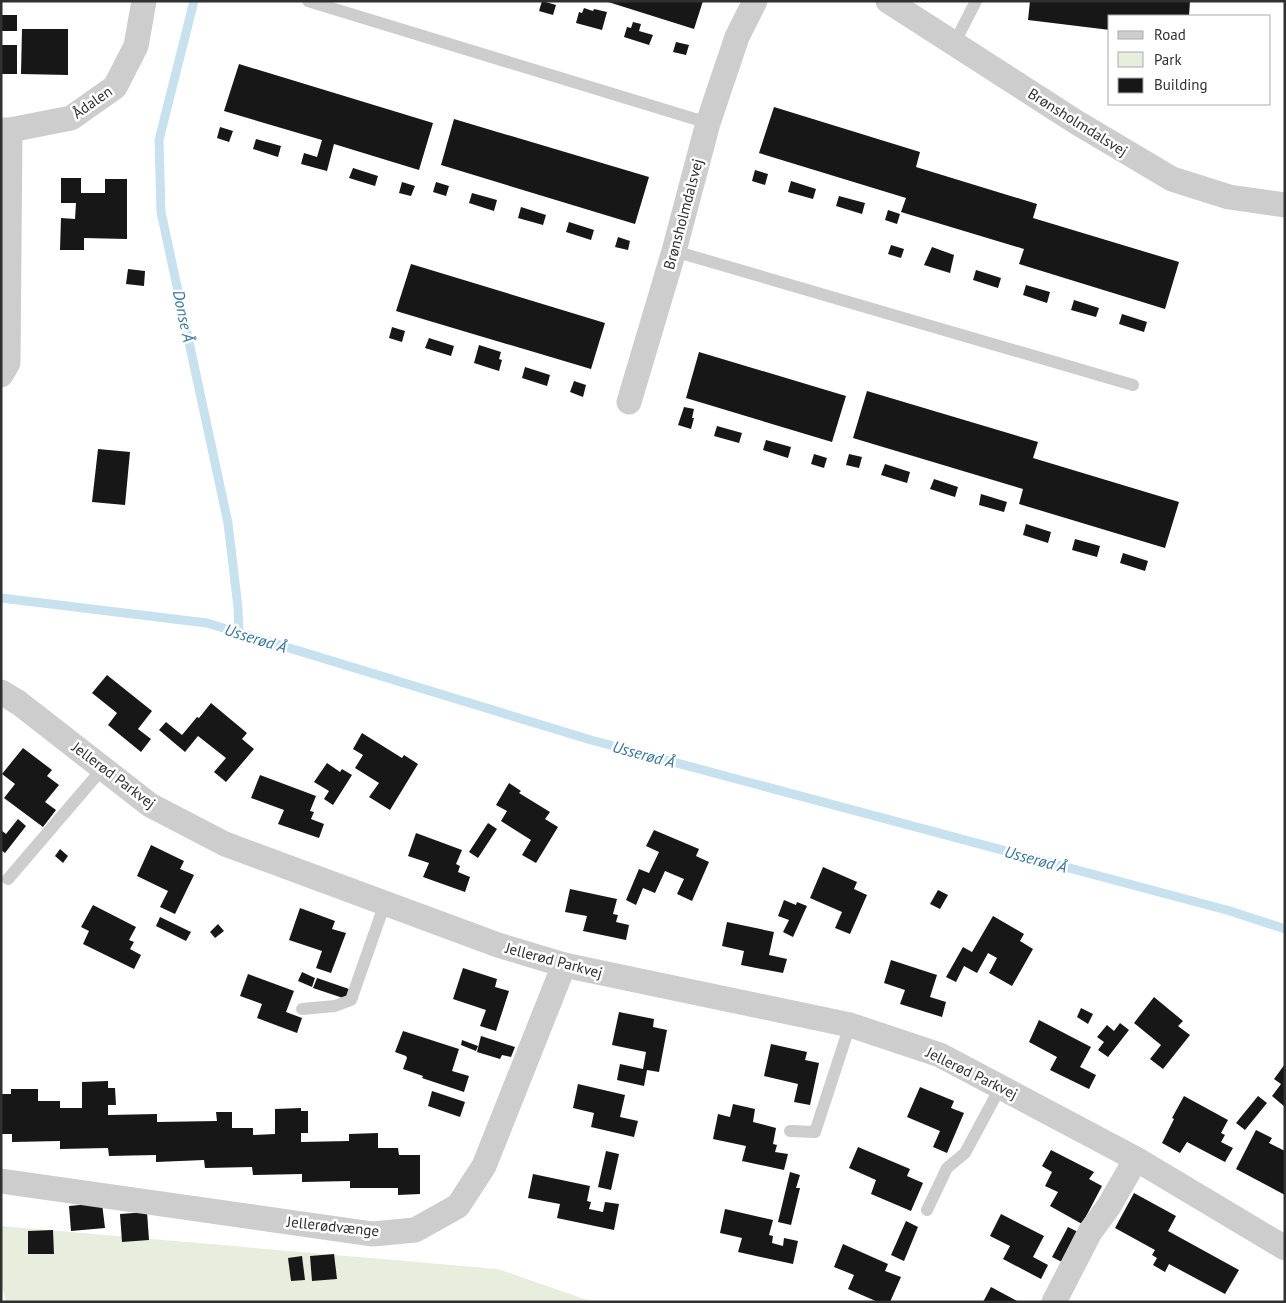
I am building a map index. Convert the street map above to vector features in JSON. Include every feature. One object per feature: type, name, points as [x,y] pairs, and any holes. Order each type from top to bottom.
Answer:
[{"type":"street","name":"Ådalen","points":[[1,375],[8,363],[6,130],[71,118],[115,87],[136,46],[144,1]]},
{"type":"street","name":"Brønsholmdalsvej","points":[[629,402],[674,251],[708,122],[737,37],[755,1]]},
{"type":"street","name":"Brønsholmdalsvej","points":[[888,1],[1076,122],[1172,179],[1229,197],[1285,205]]},
{"type":"street","name":"Jellerød Parkvej","points":[[1,692],[19,703],[150,805],[225,844],[498,945],[564,965],[850,1026],[940,1055],[1136,1159],[1285,1248]]},
{"type":"street","name":"Jellerødvænge","points":[[1,1181],[373,1234],[415,1230],[458,1206],[484,1166],[564,965]]},
{"type":"street","points":[[1054,1302],[1090,1232],[1109,1206],[1136,1159]]},
{"type":"lane","points":[[308,1],[708,122]]},
{"type":"lane","points":[[954,44],[976,1]]},
{"type":"lane","points":[[674,251],[1133,385]]},
{"type":"lane","points":[[8,879],[103,768]]},
{"type":"lane","points":[[302,1009],[335,1006],[351,1000],[385,903]]},
{"type":"lane","points":[[790,1131],[815,1132],[850,1026]]},
{"type":"lane","points":[[927,1210],[947,1168],[965,1153],[1000,1086]]},
{"type":"green space","points":[[1,1226],[498,1269],[593,1302],[6,1302],[1,1282]]},
{"type":"building","points":[[542,1],[556,5],[553,15],[539,11]]},
{"type":"building","points":[[605,1],[703,1],[694,29]]},
{"type":"building","points":[[1030,1],[1190,1],[1189,15],[1108,15],[1108,30],[1028,20]]},
{"type":"building","points":[[584,8],[607,12],[602,30],[576,23],[579,12],[582,13]]},
{"type":"building","points":[[2,15],[17,15],[17,31],[2,31]]},
{"type":"building","points":[[633,22],[641,24],[639,31],[653,35],[649,45],[624,37],[627,27],[631,28]]},
{"type":"building","points":[[22,29],[68,29],[68,75],[21,74]]},
{"type":"building","points":[[676,42],[689,45],[686,55],[673,52]]},
{"type":"building","points":[[1,45],[17,45],[17,74],[1,74]]},
{"type":"building","points":[[239,64],[433,123],[419,170],[334,144],[327,171],[301,164],[304,153],[317,157],[322,140],[224,111]]},
{"type":"building","points":[[774,107],[920,152],[916,167],[1037,204],[1033,218],[1179,262],[1165,309],[1019,264],[1024,249],[901,212],[906,198],[759,153]]},
{"type":"building","points":[[454,119],[649,177],[635,224],[441,165]]},
{"type":"building","points":[[220,127],[233,131],[229,142],[217,138]]},
{"type":"building","points":[[256,139],[281,146],[278,157],[253,149]]},
{"type":"building","points":[[353,168],[378,176],[375,186],[349,178]]},
{"type":"building","points":[[755,170],[768,174],[765,185],[752,181]]},
{"type":"building","points":[[61,178],[81,178],[81,193],[105,193],[105,179],[127,179],[127,239],[84,238],[84,250],[60,250],[61,218],[75,219],[76,203],[61,203]]},
{"type":"building","points":[[791,181],[816,189],[813,199],[788,192]]},
{"type":"building","points":[[402,182],[415,186],[411,196],[399,193]]},
{"type":"building","points":[[436,182],[449,186],[446,196],[433,192]]},
{"type":"building","points":[[472,193],[497,200],[494,211],[469,203]]},
{"type":"building","points":[[839,196],[865,203],[862,214],[836,206]]},
{"type":"building","points":[[521,207],[546,215],[543,225],[518,218]]},
{"type":"building","points":[[888,210],[900,214],[897,224],[885,220]]},
{"type":"building","points":[[569,222],[594,230],[591,240],[566,232]]},
{"type":"building","points":[[618,237],[630,241],[628,250],[615,247]]},
{"type":"building","points":[[891,245],[904,249],[901,258],[888,254]]},
{"type":"building","points":[[932,247],[954,255],[950,273],[924,265]]},
{"type":"building","points":[[411,264],[605,323],[591,369],[396,311]]},
{"type":"building","points":[[128,269],[145,271],[144,286],[126,284]]},
{"type":"building","points":[[976,270],[1001,278],[998,288],[973,280]]},
{"type":"building","points":[[1026,285],[1050,292],[1047,303],[1023,295]]},
{"type":"building","points":[[1074,300],[1099,308],[1096,317],[1071,310]]},
{"type":"building","points":[[1122,314],[1147,322],[1144,332],[1119,324]]},
{"type":"building","points":[[392,327],[405,331],[402,342],[389,338]]},
{"type":"building","points":[[429,338],[454,346],[451,356],[425,348]]},
{"type":"building","points":[[479,345],[501,352],[499,359],[502,360],[499,371],[474,363]]},
{"type":"building","points":[[699,352],[846,396],[832,442],[686,398]]},
{"type":"building","points":[[525,367],[550,375],[547,386],[522,378]]},
{"type":"building","points":[[574,381],[586,385],[583,397],[570,392]]},
{"type":"building","points":[[867,391],[1038,442],[1033,458],[1179,502],[1165,548],[1019,504],[1023,489],[853,438]]},
{"type":"building","points":[[684,407],[694,409],[691,429],[678,425]]},
{"type":"building","points":[[717,426],[742,433],[739,443],[714,436]]},
{"type":"building","points":[[766,440],[791,447],[788,458],[763,450]]},
{"type":"building","points":[[98,449],[130,452],[125,505],[92,502]]},
{"type":"building","points":[[814,454],[827,458],[824,468],[811,464]]},
{"type":"building","points":[[849,454],[862,457],[859,468],[846,465]]},
{"type":"building","points":[[885,464],[910,472],[907,483],[881,475]]},
{"type":"building","points":[[934,479],[958,487],[955,497],[930,489]]},
{"type":"building","points":[[981,494],[1007,502],[1004,512],[979,505]]},
{"type":"building","points":[[1026,524],[1051,532],[1048,543],[1023,535]]},
{"type":"building","points":[[1075,539],[1100,546],[1097,557],[1072,550]]},
{"type":"building","points":[[1123,553],[1148,561],[1145,571],[1120,563]]},
{"type":"building","points":[[107,675],[152,711],[138,729],[151,739],[141,752],[108,725],[117,713],[92,693]]},
{"type":"building","points":[[211,703],[247,733],[242,739],[254,749],[226,782],[214,772],[226,758],[198,736],[185,752],[159,730],[166,722],[182,735]]},
{"type":"building","points":[[362,733],[402,758],[404,755],[418,764],[390,810],[369,797],[379,783],[355,768],[363,755],[353,749]]},
{"type":"building","points":[[23,748],[52,770],[47,776],[59,785],[45,802],[56,810],[43,827],[4,798],[15,784],[2,774]]},
{"type":"building","points":[[327,763],[340,772],[342,769],[352,775],[333,805],[324,799],[329,791],[314,782]]},
{"type":"building","points":[[260,775],[316,796],[310,811],[314,812],[311,819],[324,824],[319,838],[278,824],[284,810],[251,798]]},
{"type":"building","points":[[509,783],[521,791],[519,793],[550,812],[545,819],[558,827],[536,863],[522,855],[531,840],[501,821],[507,811],[496,805]]},
{"type":"building","points":[[18,819],[26,826],[5,853],[1,850],[1,830],[6,834]]},
{"type":"building","points":[[488,823],[497,829],[478,858],[469,852]]},
{"type":"building","points":[[654,830],[699,849],[696,856],[709,862],[692,901],[677,894],[684,879],[665,871],[655,893],[643,888],[636,905],[626,900],[639,869],[649,873],[659,852],[646,846]]},
{"type":"building","points":[[416,833],[462,850],[456,864],[460,866],[458,872],[470,877],[465,892],[423,877],[429,863],[408,856]]},
{"type":"building","points":[[151,845],[184,861],[180,869],[194,875],[175,914],[160,907],[168,891],[137,876]]},
{"type":"building","points":[[60,849],[68,856],[63,863],[55,856]]},
{"type":"building","points":[[823,867],[857,882],[854,889],[867,895],[850,934],[835,928],[842,912],[810,898]]},
{"type":"building","points":[[570,889],[617,899],[613,914],[618,915],[616,922],[629,925],[626,940],[583,931],[587,916],[565,912]]},
{"type":"building","points":[[938,890],[948,895],[940,909],[930,904]]},
{"type":"building","points":[[784,900],[796,905],[797,902],[807,906],[793,937],[783,932],[789,920],[778,916]]},
{"type":"building","points":[[93,905],[136,927],[129,940],[134,942],[130,949],[141,955],[134,969],[83,944],[89,931],[81,927]]},
{"type":"building","points":[[300,908],[335,921],[332,929],[346,933],[331,973],[316,968],[322,951],[289,940]]},
{"type":"building","points":[[993,916],[1024,934],[1020,941],[1033,949],[1012,986],[989,973],[997,958],[988,953],[977,973],[964,966],[956,982],[946,977],[963,947],[972,952]]},
{"type":"building","points":[[160,917],[191,932],[186,941],[156,926]]},
{"type":"building","points":[[727,922],[774,932],[769,955],[787,959],[783,973],[741,965],[744,951],[722,946]]},
{"type":"building","points":[[218,924],[224,931],[215,938],[210,932]]},
{"type":"building","points":[[891,960],[937,975],[930,997],[946,1002],[942,1017],[900,1004],[905,990],[884,983]]},
{"type":"building","points":[[463,968],[497,979],[495,987],[509,991],[496,1031],[480,1026],[486,1010],[453,999]]},
{"type":"building","points":[[302,972],[315,978],[312,987],[298,981]]},
{"type":"building","points":[[248,974],[294,991],[286,1012],[302,1018],[297,1033],[257,1018],[262,1004],[240,996]]},
{"type":"building","points":[[317,978],[349,989],[346,999],[313,988]]},
{"type":"building","points":[[1154,997],[1183,1021],[1178,1026],[1190,1035],[1163,1069],[1150,1059],[1161,1045],[1134,1023]]},
{"type":"building","points":[[1081,1008],[1093,1014],[1088,1024],[1077,1017]]},
{"type":"building","points":[[619,1012],[654,1019],[653,1027],[667,1030],[659,1072],[647,1070],[644,1086],[617,1080],[620,1064],[643,1069],[646,1052],[612,1045]]},
{"type":"building","points":[[1039,1020],[1091,1047],[1080,1067],[1096,1075],[1089,1089],[1050,1070],[1057,1057],[1029,1042]]},
{"type":"building","points":[[1120,1023],[1129,1030],[1108,1057],[1098,1050],[1104,1042],[1097,1037],[1107,1025],[1114,1031]]},
{"type":"building","points":[[403,1031],[459,1049],[452,1071],[469,1076],[464,1092],[422,1078],[423,1076],[403,1069],[407,1058],[395,1052]]},
{"type":"building","points":[[481,1036],[515,1047],[511,1057],[502,1055],[500,1059],[477,1052]]},
{"type":"building","points":[[462,1040],[478,1046],[476,1051],[461,1045]]},
{"type":"building","points":[[771,1044],[807,1052],[805,1060],[819,1063],[810,1105],[794,1102],[798,1084],[764,1076]]},
{"type":"building","points":[[1285,1064],[1285,1107],[1272,1096],[1281,1084],[1274,1079]]},
{"type":"building","points":[[108,1081],[108,1088],[115,1088],[116,1105],[108,1105],[108,1115],[157,1114],[157,1122],[217,1121],[216,1112],[232,1112],[232,1128],[253,1128],[253,1135],[275,1134],[275,1109],[301,1108],[301,1111],[308,1111],[308,1133],[301,1133],[301,1142],[349,1141],[349,1134],[378,1133],[378,1148],[398,1148],[399,1155],[420,1155],[420,1194],[398,1195],[398,1188],[350,1188],[350,1181],[302,1182],[302,1174],[253,1175],[252,1167],[205,1168],[204,1160],[156,1162],[156,1155],[109,1156],[108,1148],[60,1149],[60,1141],[12,1142],[12,1134],[1,1134],[1,1094],[11,1094],[11,1089],[38,1089],[38,1101],[60,1101],[60,1108],[82,1108],[82,1082]]},
{"type":"building","points":[[578,1084],[625,1095],[620,1117],[638,1121],[634,1137],[591,1127],[594,1113],[573,1108]]},
{"type":"building","points":[[920,1087],[954,1101],[951,1108],[964,1113],[947,1153],[933,1147],[940,1131],[907,1117]]},
{"type":"building","points":[[432,1091],[465,1102],[460,1117],[428,1106]]},
{"type":"building","points":[[1184,1096],[1228,1120],[1221,1133],[1225,1135],[1221,1142],[1233,1148],[1225,1162],[1187,1142],[1180,1153],[1162,1143],[1174,1119],[1172,1118]]},
{"type":"building","points":[[1258,1096],[1267,1103],[1245,1130],[1236,1123]]},
{"type":"building","points":[[733,1104],[755,1109],[753,1122],[776,1128],[773,1144],[777,1145],[775,1152],[788,1154],[784,1170],[742,1161],[746,1146],[713,1139],[718,1114],[730,1117]]},
{"type":"building","points":[[1256,1130],[1272,1138],[1269,1143],[1285,1151],[1285,1195],[1236,1169]]},
{"type":"building","points":[[858,1147],[910,1169],[907,1176],[923,1183],[911,1211],[871,1194],[876,1180],[849,1168]]},
{"type":"building","points":[[1051,1150],[1094,1172],[1089,1179],[1102,1186],[1082,1224],[1050,1206],[1058,1192],[1045,1186],[1052,1172],[1042,1166]]},
{"type":"building","points":[[606,1151],[619,1154],[611,1190],[598,1187]]},
{"type":"building","points":[[790,1172],[800,1175],[796,1188],[800,1188],[791,1225],[778,1222]]},
{"type":"building","points":[[533,1174],[590,1186],[587,1201],[591,1202],[589,1209],[603,1212],[605,1202],[619,1204],[614,1230],[557,1218],[560,1204],[528,1198]]},
{"type":"building","points":[[1134,1193],[1176,1216],[1168,1231],[1239,1270],[1225,1294],[1169,1264],[1165,1272],[1153,1265],[1157,1258],[1152,1255],[1155,1250],[1115,1228]]},
{"type":"building","points":[[102,1203],[105,1228],[71,1231],[69,1206]]},
{"type":"building","points":[[725,1209],[773,1220],[769,1235],[773,1236],[772,1243],[783,1246],[784,1238],[798,1241],[793,1264],[738,1252],[742,1238],[720,1233]]},
{"type":"building","points":[[147,1212],[149,1240],[122,1242],[120,1214]]},
{"type":"building","points":[[1001,1214],[1044,1236],[1033,1257],[1048,1265],[1041,1279],[1003,1259],[1010,1246],[990,1236]]},
{"type":"building","points":[[906,1221],[918,1227],[904,1261],[891,1255]]},
{"type":"building","points":[[1068,1227],[1078,1232],[1062,1262],[1052,1257]]},
{"type":"building","points":[[53,1230],[54,1254],[28,1254],[28,1231]]},
{"type":"building","points":[[843,1244],[888,1264],[885,1271],[901,1277],[890,1302],[878,1302],[848,1289],[854,1275],[834,1267]]},
{"type":"building","points":[[334,1254],[337,1279],[312,1281],[310,1256]]},
{"type":"building","points":[[302,1256],[305,1280],[291,1281],[288,1258]]},
{"type":"building","points":[[991,1287],[1019,1302],[983,1302]]},
{"type":"waterway","name":"Donse Å","points":[[194,1],[159,140],[161,212],[228,523],[239,633]]},
{"type":"waterway","name":"Usserød Å","points":[[1,598],[207,623],[591,740],[1230,911],[1285,929]]}]
